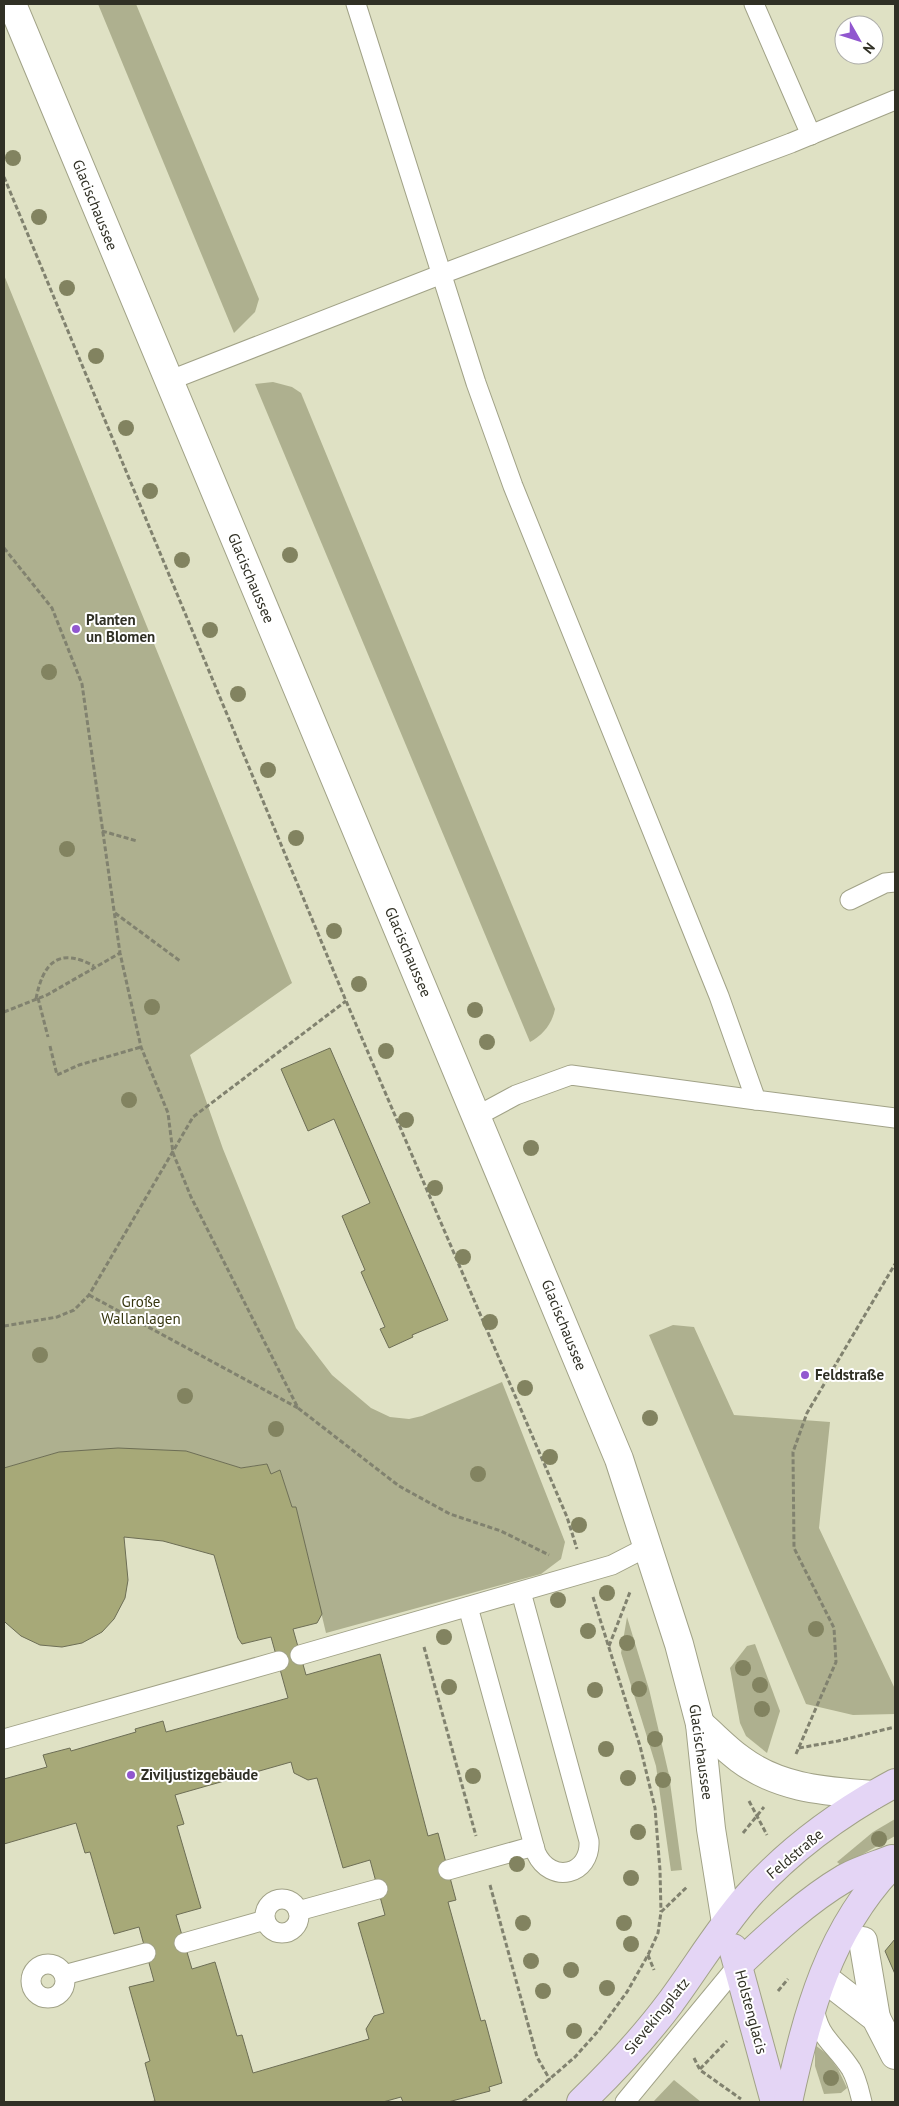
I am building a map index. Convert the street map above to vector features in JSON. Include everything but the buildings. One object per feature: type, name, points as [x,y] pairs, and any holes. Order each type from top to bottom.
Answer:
[{"type":"main road","name":"Feldstraße","points":[[726,1923],[755,1889],[798,1848],[884,1789]]},
{"type":"main road","points":[[738,1965],[776,1930],[832,1887],[846,1878],[895,1857]]},
{"type":"main road","points":[[788,2102],[800,2048],[823,1992],[830,1959],[853,1914],[875,1882],[895,1862]]},
{"type":"main road","name":"Holstenglacis","points":[[726,1923],[775,2102]]},
{"type":"main road","name":"Sievekingplatz","points":[[581,2102],[605,2079],[650,2027],[687,1980],[726,1923]]},
{"type":"street","name":"Glacischaussee","points":[[12,4],[619,1459],[679,1644],[700,1724],[713,1844],[726,1923]]},
{"type":"street","name":"Feldstraße","points":[[700,1724],[740,1759],[759,1772],[780,1782],[818,1791],[884,1789]]},
{"type":"street","points":[[863,1941],[876,2018],[895,2055]]},
{"type":"street","points":[[823,1992],[876,2018]]},
{"type":"lane","points":[[356,4],[476,383],[513,486],[719,996],[756,1100]]},
{"type":"lane","points":[[754,4],[811,135]]},
{"type":"lane","points":[[168,381],[442,274],[811,135],[895,100]]},
{"type":"lane","points":[[850,900],[885,883],[895,882]]},
{"type":"lane","points":[[477,1116],[516,1095],[571,1075],[895,1118]]},
{"type":"lane","points":[[300,1655],[585,1574],[612,1565],[647,1547]]},
{"type":"lane","points":[[468,1607],[534,1846],[545,1866],[556,1872],[565,1872],[582,1864],[590,1850],[588,1836],[521,1592]]},
{"type":"lane","points":[[4,1739],[279,1661]]},
{"type":"lane","points":[[448,1870],[534,1846]]},
{"type":"lane","points":[[184,1943],[265,1920],[267,1925],[276,1932],[286,1932],[295,1926],[298,1921],[298,1911],[378,1889]]},
{"type":"lane","points":[[64,1975],[146,1953]]},
{"type":"lane","points":[[625,2102],[738,1965]]},
{"type":"lane","points":[[823,1992],[818,2025],[823,2036],[851,2069],[856,2079],[862,2102]]},
{"type":"path","points":[[4,177],[346,1001],[566,1517],[640,1746],[655,1808],[660,1870],[661,1912],[658,1933],[627,1992],[599,2030],[575,2057],[522,2102]]},
{"type":"path","points":[[4,548],[52,608],[82,684],[120,953],[141,1047],[168,1113],[173,1153],[190,1197],[298,1408]]},
{"type":"path","points":[[102,831],[137,841]]},
{"type":"path","points":[[114,913],[180,960]]},
{"type":"path","points":[[4,1012],[37,999],[120,953]]},
{"type":"path","points":[[48,1037],[37,999],[38,986],[44,972],[58,959],[69,956],[80,958],[95,966]]},
{"type":"path","points":[[4,1326],[57,1317],[74,1310],[89,1295],[194,1117],[346,1001]]},
{"type":"path","points":[[50,1046],[57,1074],[141,1047]]},
{"type":"path","points":[[792,1761],[836,1662],[834,1628],[794,1548],[793,1452],[807,1413],[895,1264]]},
{"type":"path","points":[[89,1295],[298,1408],[399,1486],[450,1514],[501,1531],[585,1574]]},
{"type":"path","points":[[609,1646],[647,1547]]},
{"type":"path","points":[[799,1748],[895,1727]]},
{"type":"path","points":[[744,1793],[767,1835]]},
{"type":"path","points":[[745,1831],[758,1816]]},
{"type":"path","points":[[661,1912],[684,1890]]},
{"type":"path","points":[[700,2070],[722,2046]]},
{"type":"path","points":[[691,2054],[700,2070],[746,2102]]},
{"type":"green space","points":[[98,4],[136,4],[259,299],[255,312],[234,333]]},
{"type":"green space","name":"Planten un Blomen","points":[[4,275],[292,983],[190,1055],[223,1149],[296,1328],[332,1375],[371,1408],[390,1417],[409,1419],[422,1416],[502,1382],[565,1542],[561,1559],[541,1574],[326,1633],[296,1507],[292,1507],[280,1470],[271,1474],[266,1464],[241,1468],[186,1451],[59,1452],[4,1468]]},
{"type":"green space","points":[[273,382],[292,387],[301,393],[555,1009],[552,1020],[546,1028],[530,1042],[255,384]]},
{"type":"green space","points":[[673,1325],[694,1327],[734,1415],[830,1422],[819,1528],[895,1689],[895,1714],[853,1715],[806,1704],[649,1335]]},
{"type":"green space","points":[[627,1617],[649,1689],[669,1775],[682,1870],[671,1871],[656,1766],[621,1653]]},
{"type":"green space","points":[[755,1644],[780,1711],[767,1753],[746,1736],[740,1723],[730,1668],[747,1646]]},
{"type":"green space","points":[[895,1819],[895,1836],[842,1866],[837,1862],[873,1832]]},
{"type":"green space","points":[[815,2045],[827,2054],[838,2069],[847,2088],[841,2093],[824,2094],[815,2066]]},
{"type":"green space","points":[[674,2080],[701,2102],[653,2102]]},
{"type":"place","name":"Planten un Blomen","points":[[76,629]]},
{"type":"place","name":"Feldstraße","points":[[805,1375]]},
{"type":"place","name":"Ziviljustizgebäude","points":[[131,1775]]},
{"type":"park label","name":"Große Wallanlagen","points":[[141,1310]]}]
